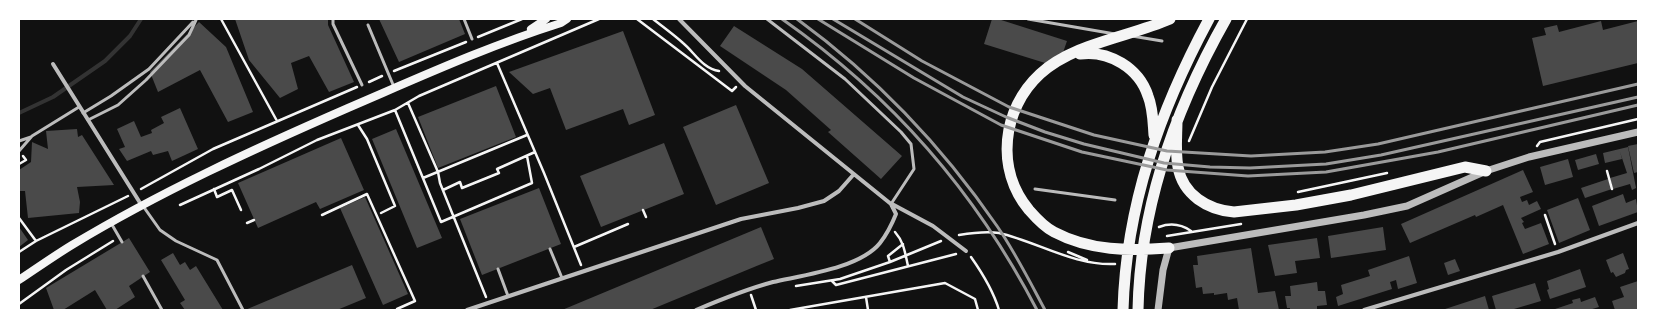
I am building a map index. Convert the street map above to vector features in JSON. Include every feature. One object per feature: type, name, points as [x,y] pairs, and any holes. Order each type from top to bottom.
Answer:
[{"type":"highway","points":[[1169,248],[1121,250],[1093,247],[1053,232],[1033,215],[1018,194],[1009,170],[1007,145],[1011,118],[1023,94],[1041,73],[1064,58],[1105,41],[1170,19]]},
{"type":"highway","points":[[1124,310],[1132,227],[1142,181],[1154,138],[1171,95],[1209,19]]},
{"type":"highway","points":[[1138,310],[1141,262],[1152,198],[1160,166],[1194,78],[1226,19]]},
{"type":"highway","points":[[1064,58],[1084,54],[1094,54],[1114,59],[1131,70],[1138,77],[1148,94],[1151,104],[1154,138]]},
{"type":"highway","points":[[1177,120],[1178,168],[1184,184],[1197,198],[1214,208],[1229,211],[1296,205],[1351,195],[1465,167],[1486,171]]},
{"type":"main road","points":[[518,36],[546,19]]},
{"type":"main road","points":[[19,280],[72,245],[110,223],[289,134],[518,36],[567,19]]},
{"type":"street","points":[[679,19],[730,72],[796,128],[891,204],[933,226],[966,251]]},
{"type":"street","points":[[53,64],[143,206]]},
{"type":"street","points":[[1158,310],[1163,270],[1169,248],[1364,215],[1406,206],[1486,171],[1529,158],[1638,132]]},
{"type":"street","points":[[467,310],[741,219],[798,208],[824,201],[839,191],[854,174]]},
{"type":"street","points":[[696,310],[750,289],[837,268],[859,258],[880,244],[891,227],[896,214],[891,204]]},
{"type":"street","points":[[1364,310],[1558,252],[1638,223]]},
{"type":"lane","points":[[83,113],[111,96],[149,69],[196,19]]},
{"type":"lane","points":[[88,120],[118,104],[146,80],[189,35],[196,19]]},
{"type":"lane","points":[[333,19],[333,24],[362,85]]},
{"type":"lane","points":[[464,19],[472,39]]},
{"type":"lane","points":[[767,19],[845,79],[901,132],[911,144],[914,170],[891,204]]},
{"type":"lane","points":[[1028,19],[1162,41]]},
{"type":"lane","points":[[368,25],[394,88]]},
{"type":"lane","points":[[19,141],[32,136],[79,107]]},
{"type":"lane","points":[[19,151],[32,136]]},
{"type":"lane","points":[[1035,189],[1116,200]]},
{"type":"lane","points":[[143,206],[160,230],[176,242],[216,260],[244,310]]},
{"type":"lane","points":[[110,223],[121,240]]},
{"type":"lane","points":[[550,249],[562,278]]},
{"type":"lane","points":[[498,269],[508,296]]},
{"type":"lane","points":[[143,276],[162,310]]},
{"type":"path","points":[[222,19],[277,121]]},
{"type":"path","points":[[19,252],[36,240],[135,193],[213,149],[388,73],[522,19]]},
{"type":"path","points":[[180,205],[259,169],[317,140],[395,110],[419,96],[599,19]]},
{"type":"path","points":[[637,19],[732,92],[740,81]]},
{"type":"path","points":[[653,19],[684,44],[704,64],[715,71],[730,72]]},
{"type":"path","points":[[1188,143],[1212,87],[1247,19]]},
{"type":"path","points":[[497,63],[574,246],[583,271]]},
{"type":"path","points":[[408,103],[438,172],[443,190],[488,303]]},
{"type":"path","points":[[395,110],[442,222],[532,184],[527,156]]},
{"type":"path","points":[[1529,158],[1540,142],[1638,119]]},
{"type":"path","points":[[358,125],[366,139],[395,206],[381,212]]},
{"type":"path","points":[[423,178],[527,135]]},
{"type":"path","points":[[443,190],[460,182],[462,188],[499,173],[497,169],[535,152]]},
{"type":"path","points":[[1607,171],[1612,189]]},
{"type":"path","points":[[214,189],[217,197],[232,190],[241,210]]},
{"type":"path","points":[[322,214],[367,194],[415,301],[397,309],[398,310]]},
{"type":"path","points":[[643,210],[646,217]]},
{"type":"path","points":[[1545,215],[1554,243]]},
{"type":"path","points":[[19,218],[36,240]]},
{"type":"path","points":[[247,223],[254,220]]},
{"type":"path","points":[[574,246],[628,224]]},
{"type":"path","points":[[1156,233],[1158,228],[1175,224],[1185,227],[1191,231]]},
{"type":"path","points":[[1166,236],[1245,224]]},
{"type":"path","points":[[891,227],[901,238],[908,266]]},
{"type":"path","points":[[956,236],[971,233],[998,233],[1048,251],[1089,262],[1119,264]]},
{"type":"path","points":[[840,278],[890,262],[948,239]]},
{"type":"path","points":[[19,304],[66,270],[121,240]]},
{"type":"path","points":[[890,262],[888,256],[903,244]]},
{"type":"path","points":[[832,280],[836,285],[966,251],[984,275],[999,310]]},
{"type":"path","points":[[790,310],[945,283],[975,298],[978,310]]},
{"type":"path","points":[[750,289],[756,310]]},
{"type":"path","points":[[866,297],[868,310]]},
{"type":"building","points":[[235,19],[328,19],[328,25],[354,82],[329,92],[309,56],[291,63],[298,89],[280,98],[249,60]]},
{"type":"building","points":[[379,19],[459,19],[465,34],[399,62]]},
{"type":"building","points":[[992,19],[998,19],[1067,41],[1058,67],[984,44]]},
{"type":"building","points":[[1601,21],[1603,30],[1638,21],[1638,63],[1543,86],[1532,38],[1546,35],[1544,28],[1557,25],[1559,32]]},
{"type":"building","points":[[199,22],[226,47],[253,112],[228,122],[200,70],[158,92],[150,72]]},
{"type":"building","points":[[734,26],[802,69],[902,156],[881,179],[828,132],[831,130],[786,90],[720,46]]},
{"type":"building","points":[[623,31],[655,115],[629,125],[623,109],[566,130],[550,88],[533,94],[509,72]]},
{"type":"building","points":[[496,86],[516,137],[438,168],[418,117]]},
{"type":"building","points":[[736,105],[769,183],[716,205],[683,127]]},
{"type":"building","points":[[180,108],[198,149],[172,161],[168,151],[153,155],[151,151],[127,161],[119,149],[125,147],[117,129],[134,121],[141,137],[152,133],[151,130],[164,123],[161,117]]},
{"type":"building","points":[[77,129],[78,137],[82,135],[114,185],[77,187],[80,202],[79,213],[28,218],[25,191],[19,191],[19,170],[31,162],[32,142],[48,149],[46,131]]},
{"type":"building","points":[[396,129],[442,238],[417,248],[372,139]]},
{"type":"building","points":[[341,138],[364,190],[320,209],[316,202],[258,228],[238,183]]},
{"type":"building","points":[[664,143],[684,194],[601,227],[580,176]]},
{"type":"building","points":[[1638,144],[1638,172],[1634,173],[1628,146]]},
{"type":"building","points":[[1628,147],[1636,188],[1632,190],[1630,184],[1613,189],[1610,178],[1627,173],[1620,152],[1622,159],[1605,163],[1603,153]]},
{"type":"building","points":[[1596,154],[1599,164],[1578,170],[1575,160]]},
{"type":"building","points":[[1568,159],[1573,177],[1545,185],[1540,167]]},
{"type":"building","points":[[1523,170],[1533,192],[1520,197],[1522,202],[1527,200],[1529,205],[1537,201],[1541,209],[1521,218],[1524,222],[1522,223],[1525,229],[1541,223],[1549,244],[1523,254],[1503,205],[1476,217],[1475,215],[1410,243],[1401,224]]},
{"type":"building","points":[[1608,179],[1612,189],[1585,198],[1581,188]]},
{"type":"building","points":[[539,188],[561,244],[482,275],[460,219]]},
{"type":"building","points":[[1623,194],[1626,203],[1636,199],[1638,212],[1599,226],[1592,206]]},
{"type":"building","points":[[365,197],[408,294],[383,305],[340,208]]},
{"type":"building","points":[[1578,198],[1590,230],[1559,243],[1547,210]]},
{"type":"building","points":[[19,227],[28,240],[19,247]]},
{"type":"building","points":[[761,227],[774,259],[650,310],[562,310]]},
{"type":"building","points":[[1383,227],[1386,250],[1331,258],[1328,236]]},
{"type":"building","points":[[129,238],[150,272],[129,286],[135,297],[115,310],[107,310],[95,290],[63,310],[54,310],[46,288]]},
{"type":"building","points":[[1317,238],[1320,258],[1295,261],[1297,273],[1275,276],[1268,245]]},
{"type":"building","points":[[1251,248],[1258,293],[1275,291],[1279,310],[1239,310],[1237,298],[1228,300],[1227,293],[1214,295],[1214,293],[1203,294],[1202,287],[1196,288],[1193,265],[1198,265],[1197,256]]},
{"type":"building","points":[[173,253],[180,265],[185,262],[190,270],[196,266],[223,310],[185,310],[180,303],[185,300],[161,260]]},
{"type":"building","points":[[1623,253],[1629,269],[1626,270],[1625,273],[1616,277],[1613,272],[1611,273],[1606,260]]},
{"type":"building","points":[[1409,256],[1417,283],[1398,289],[1396,280],[1390,282],[1392,289],[1338,306],[1336,297],[1343,294],[1341,285],[1370,276],[1368,270]]},
{"type":"building","points":[[1455,259],[1460,271],[1448,275],[1444,263]]},
{"type":"building","points":[[352,265],[366,298],[337,310],[245,310]]},
{"type":"building","points":[[1580,269],[1586,287],[1550,299],[1547,290],[1549,289],[1547,281]]},
{"type":"building","points":[[1638,281],[1638,310],[1615,310],[1612,301],[1624,297],[1620,287]]},
{"type":"building","points":[[1317,282],[1318,291],[1325,291],[1327,305],[1317,306],[1317,310],[1290,310],[1290,308],[1287,308],[1285,296],[1291,296],[1290,286]]},
{"type":"building","points":[[1535,283],[1541,301],[1514,310],[1496,310],[1492,296]]},
{"type":"building","points":[[1485,296],[1489,310],[1442,310]]},
{"type":"building","points":[[1595,297],[1599,307],[1589,310],[1552,310],[1573,303],[1572,300],[1580,298],[1581,302]]},
{"type":"waterway","points":[[19,113],[53,97],[105,61],[130,36],[141,19]]},
{"type":"railway","points":[[782,19],[860,80],[928,149],[958,186],[986,225],[1013,266],[1037,310]]},
{"type":"railway","points":[[797,19],[826,41],[880,88],[906,114],[954,168],[1004,236],[1045,310]]},
{"type":"railway","points":[[818,19],[914,78],[1001,125],[1082,152],[1167,170],[1248,176],[1326,172],[1438,152],[1638,105]]},
{"type":"railway","points":[[833,19],[963,97],[1006,117],[1045,132],[1084,144],[1164,163],[1210,167],[1250,168],[1326,164],[1381,155],[1638,97]]},
{"type":"railway","points":[[855,19],[922,61],[1009,107],[1094,135],[1167,151],[1251,156],[1325,152],[1378,144],[1638,84]]}]
